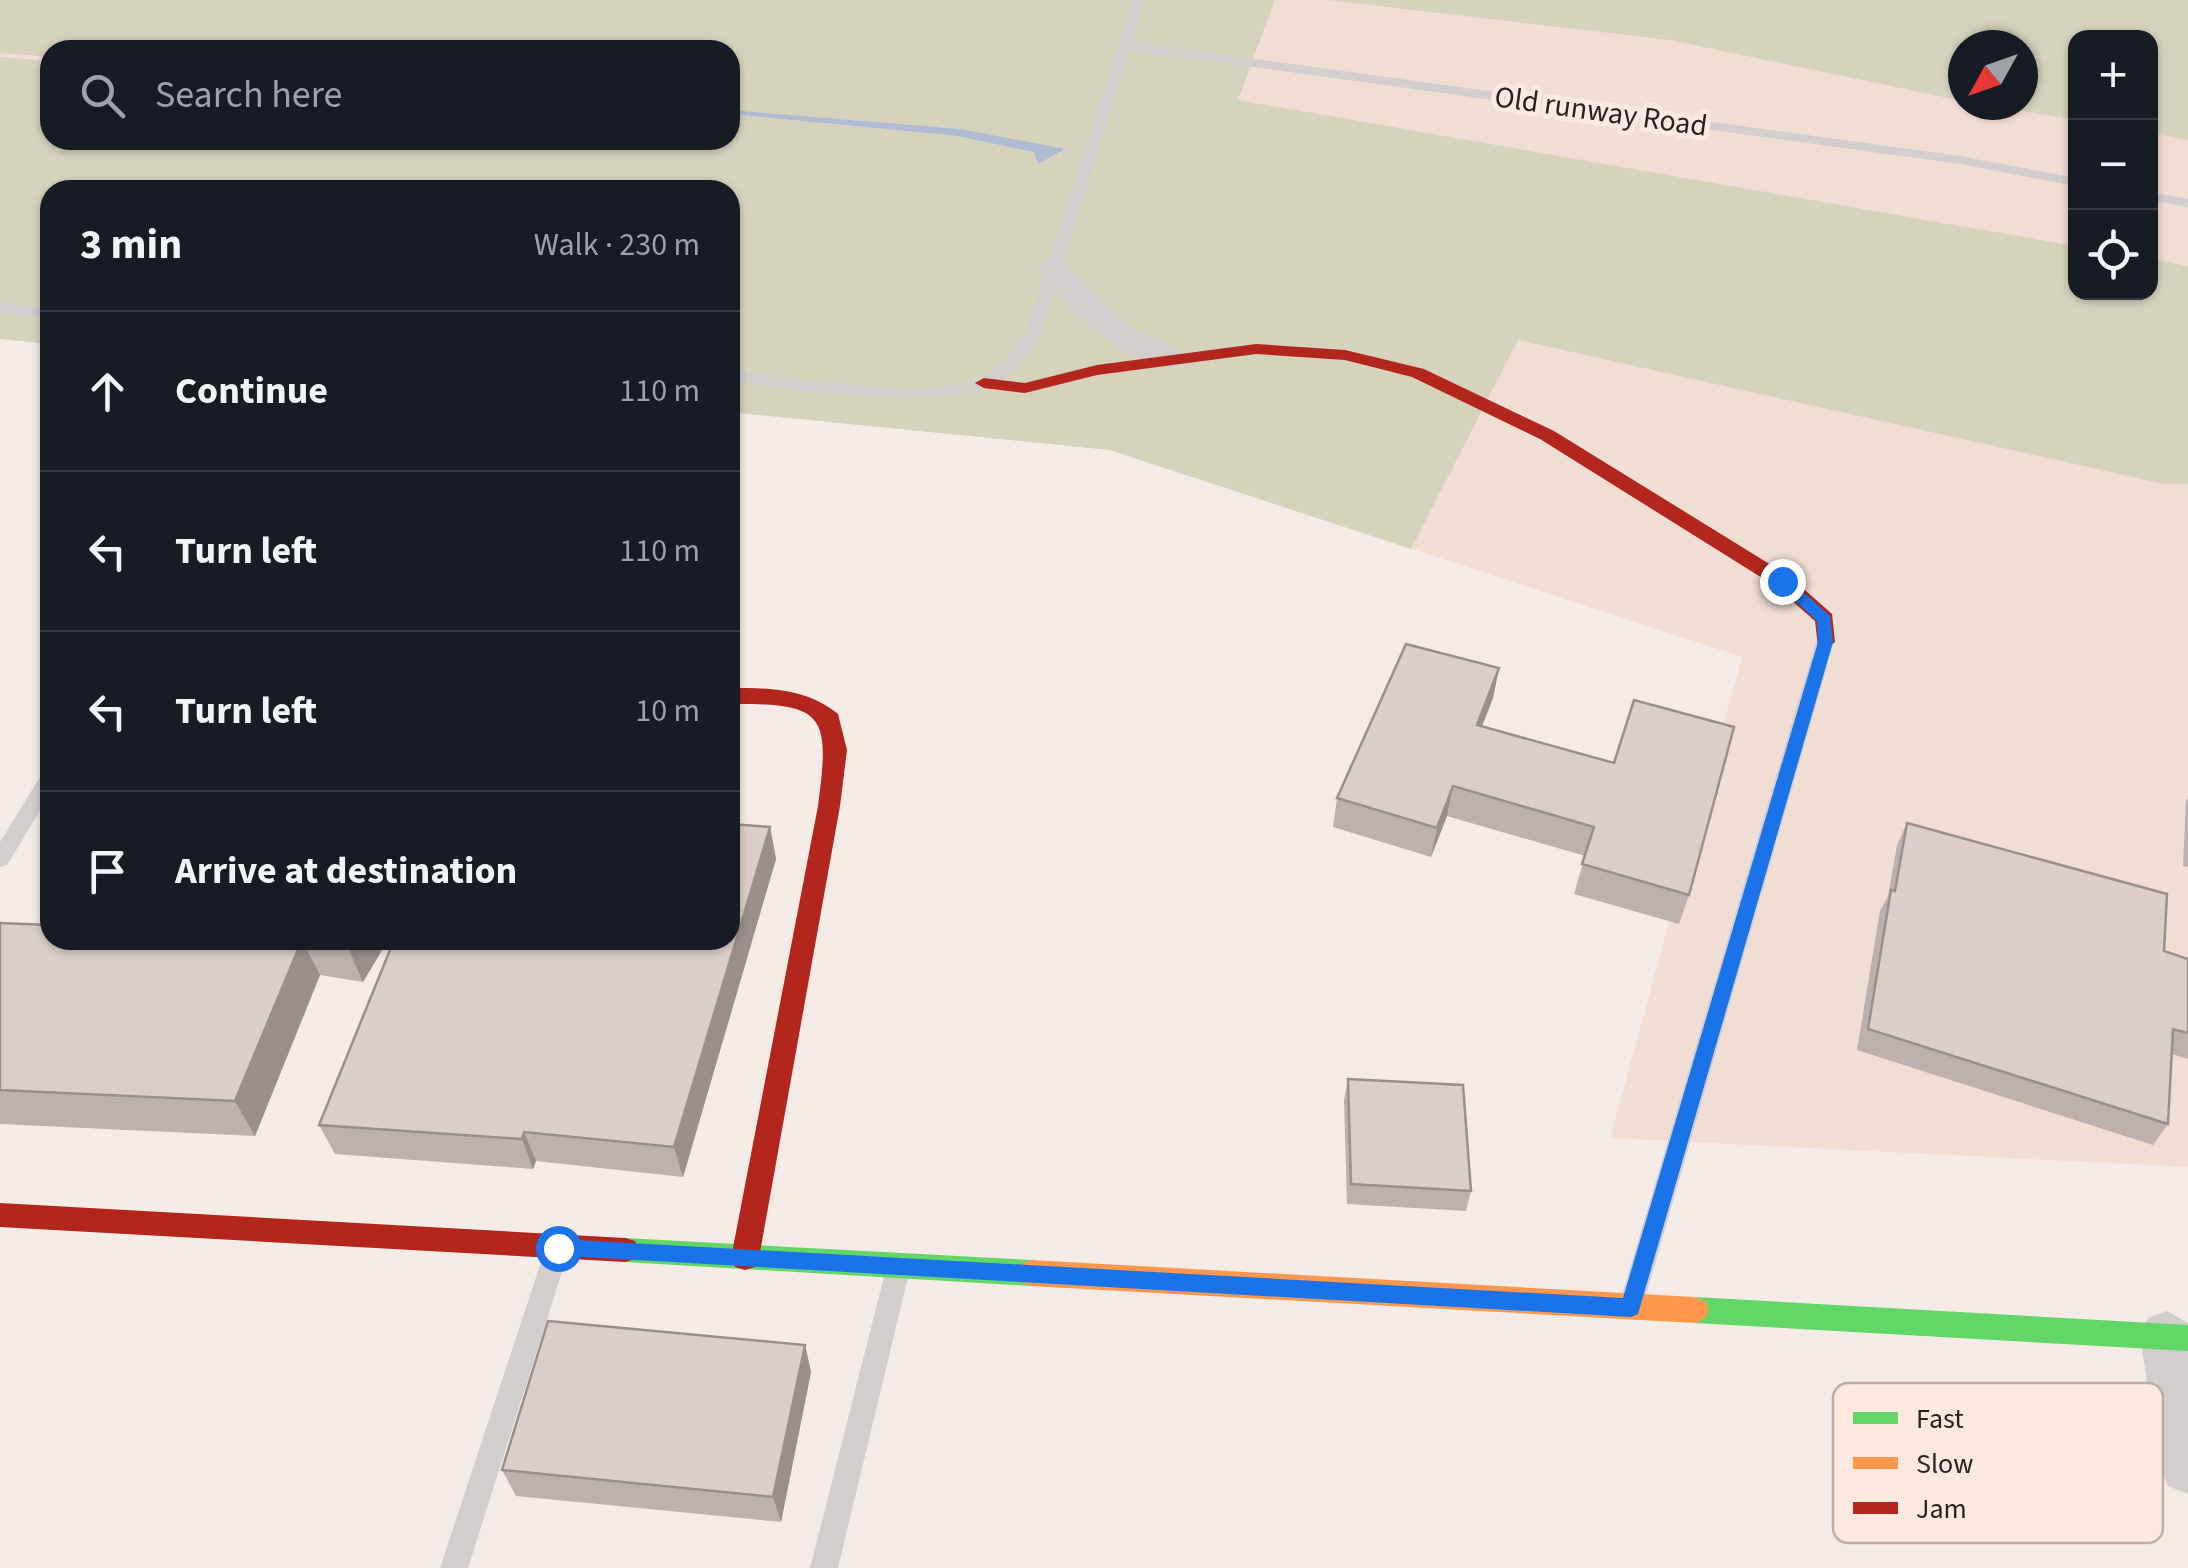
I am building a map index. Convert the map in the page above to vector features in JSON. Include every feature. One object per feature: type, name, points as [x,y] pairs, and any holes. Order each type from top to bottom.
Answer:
[{"type":"street","points":[[1054,270],[1120,336],[1170,358]]},
{"type":"street","points":[[984,383],[1025,388],[1170,358],[1256,349],[1345,355],[1418,373],[1546,436],[1782,581],[1824,619],[1825,642]]},
{"type":"street","points":[[740,696],[796,698],[825,713],[835,730],[828,806],[745,1258]]},
{"type":"street","points":[[0,1216],[2178,1337],[2188,1467]]},
{"type":"lane","points":[[740,377],[942,393],[984,383],[1000,374],[1024,351],[1054,270],[1139,0]]},
{"type":"lane","name":"Old runway Road","points":[[1125,45],[1960,160],[2068,180]]},
{"type":"lane","points":[[2158,197],[2188,203]]},
{"type":"lane","points":[[0,308],[40,312]]},
{"type":"lane","points":[[1631,1308],[1825,642]]},
{"type":"lane","points":[[0,859],[40,793]]},
{"type":"lane","points":[[454,1568],[558,1248]]},
{"type":"lane","points":[[824,1568],[898,1267]]},
{"type":"shaded area","points":[[0,0],[2188,0],[2188,1167],[1610,1138],[1742,657],[1110,450],[740,413],[740,180],[40,180],[40,343],[0,339]]},
{"type":"shaded area","points":[[0,0],[1275,0],[1238,100],[2068,245],[2068,300],[2158,300],[2158,260],[2188,266],[2188,484],[2164,484],[1518,340],[1411,549],[1110,450],[740,413],[740,180],[40,180],[40,343],[0,339],[0,57],[40,60],[40,150],[740,150],[740,115],[957,136],[1035,152],[1038,163],[1063,150],[961,129],[740,111],[740,40],[40,40],[40,56],[0,53]]},
{"type":"shaded area","points":[[1327,0],[2188,0],[2188,140],[2158,134],[2158,30],[2068,30],[2068,119],[2038,114],[2038,30],[1948,30],[1948,98],[1670,40]]},
{"type":"water","points":[[740,111],[961,129],[1065,149],[1038,164],[1034,152],[957,136],[740,115]]},
{"type":"building","points":[[1406,644],[1499,668],[1477,725],[1614,763],[1634,700],[1734,727],[1689,895],[1582,864],[1594,827],[1453,786],[1437,828],[1337,798]]},
{"type":"building","points":[[1907,823],[2167,894],[2164,951],[2188,959],[2188,1033],[2173,1029],[2168,1124],[1868,1029],[1891,890],[1895,891]]},
{"type":"building","points":[[740,825],[770,827],[740,927]]},
{"type":"building","points":[[0,923],[40,925],[40,950],[298,950],[235,1101],[0,1090]]},
{"type":"building","points":[[390,950],[733,950],[674,1147],[524,1132],[522,1139],[319,1125]]},
{"type":"building","points":[[1348,1079],[1463,1085],[1471,1191],[1351,1184]]},
{"type":"building","points":[[548,1321],[805,1345],[773,1497],[502,1470]]},
{"type":"traffic: fast","points":[[625,1250],[1031,1273]]},
{"type":"traffic: fast","points":[[1695,1310],[2188,1338]]},
{"type":"traffic: slow","points":[[1031,1273],[1695,1310]]},
{"type":"traffic: jam","points":[[984,383],[1025,388],[1097,370],[1256,349],[1345,355],[1418,373],[1547,435],[1782,581],[1825,619],[1825,642]]},
{"type":"traffic: jam","points":[[740,696],[783,698],[808,704],[830,719],[836,750],[745,1258]]},
{"type":"traffic: jam","points":[[0,1215],[625,1250]]},
{"type":"route","points":[[558,1248],[1631,1308],[1825,642],[1824,619],[1782,581]]}]
